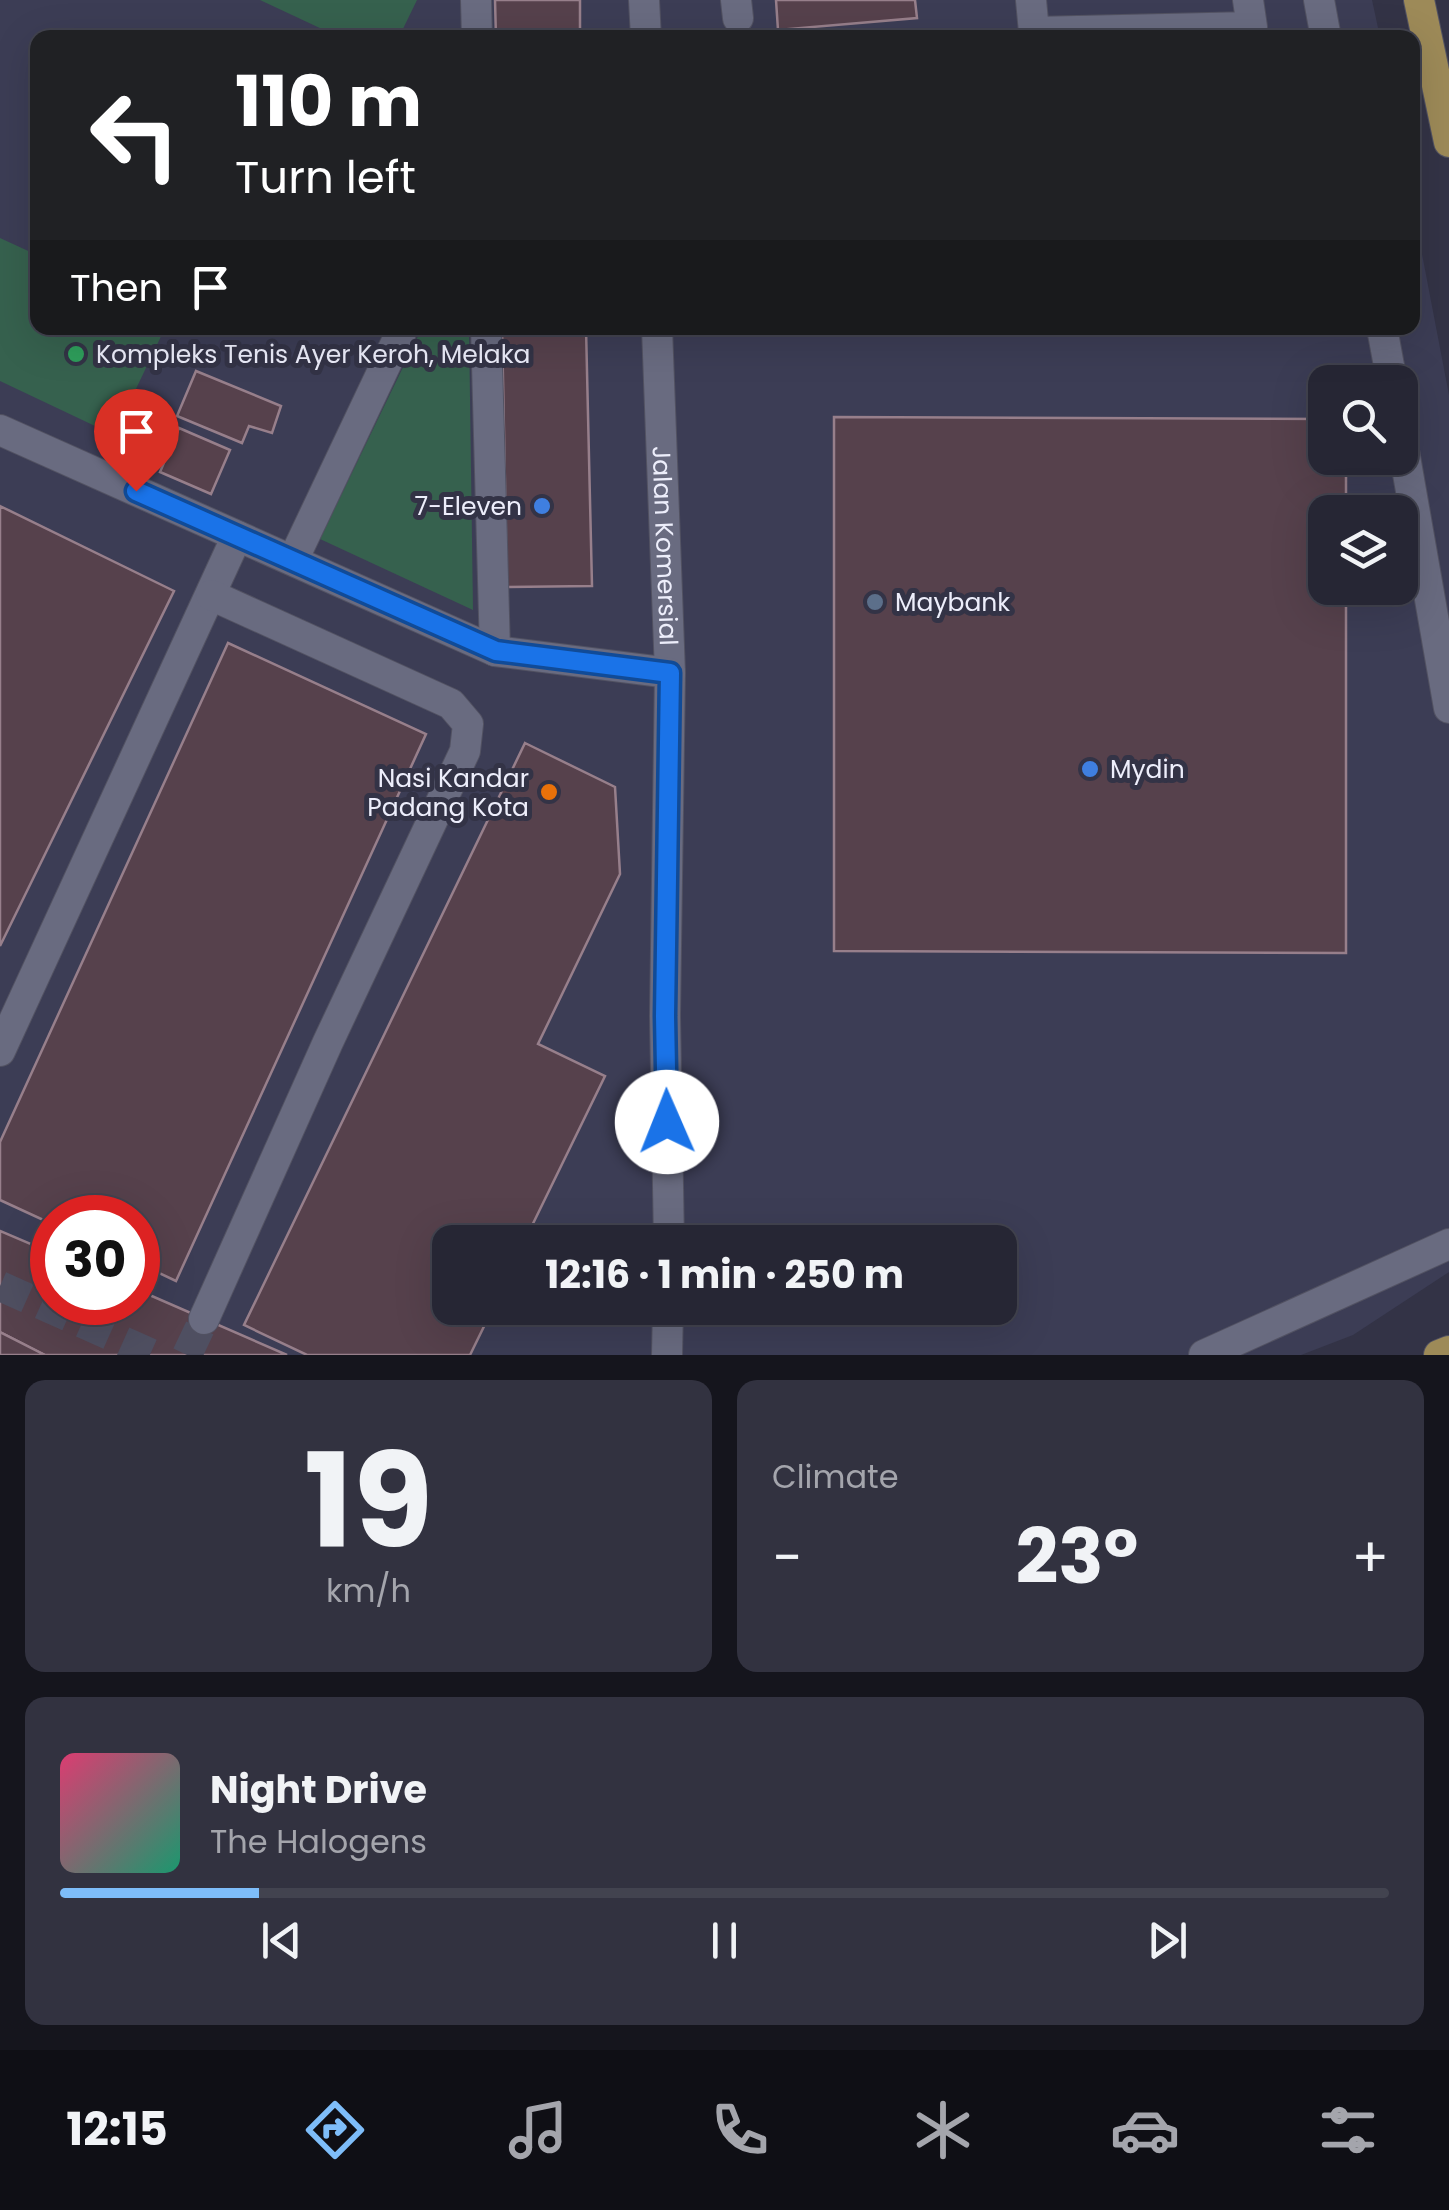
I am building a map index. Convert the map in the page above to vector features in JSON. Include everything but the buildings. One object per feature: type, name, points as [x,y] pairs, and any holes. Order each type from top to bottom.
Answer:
[{"type":"main road","points":[[1419,0],[1449,142]]},
{"type":"main road","points":[[1439,1355],[1449,1351]]},
{"type":"street","points":[[476,0],[477,30]]},
{"type":"street","points":[[644,0],[646,30]]},
{"type":"street","points":[[1031,0],[1034,30]]},
{"type":"street","points":[[1107,30],[1252,26],[1248,0]]},
{"type":"street","points":[[1319,0],[1325,30]]},
{"type":"street","points":[[293,560],[399,335]]},
{"type":"street","points":[[486,335],[496,651]]},
{"type":"street","name":"Jalan Komersial","points":[[657,335],[670,673],[665,1016],[669,1225]]},
{"type":"street","points":[[1383,335],[1389,365]]},
{"type":"street","points":[[0,430],[496,651],[670,673]]},
{"type":"street","points":[[1408,475],[1449,708]]},
{"type":"street","points":[[0,1051],[238,536]]},
{"type":"street","points":[[204,1318],[328,1042],[466,750],[468,724],[451,704],[210,595]]},
{"type":"street","points":[[1204,1355],[1449,1244]]},
{"type":"street","points":[[666,1355],[667,1325]]},
{"type":"shaded area","points":[[0,0],[1372,0],[1378,30],[30,30],[30,335],[1420,335],[1420,244],[1449,395],[1449,1272],[1353,1335],[1301,1355],[0,1355]]},
{"type":"green space","points":[[260,0],[417,0],[402,30],[324,30]]},
{"type":"green space","name":"Kompleks Tenis Ayer Keroh, Melaka","points":[[0,238],[30,252],[30,335],[162,335],[114,435],[0,381]]},
{"type":"green space","points":[[419,335],[469,335],[473,610],[320,539]]},
{"type":"tunnel","points":[[0,1286],[154,1355]]},
{"type":"tunnel","points":[[187,1355],[204,1319]]},
{"type":"place","name":"Kompleks Tenis Ayer Keroh, Melaka","points":[[76,354]]},
{"type":"place","name":"7-Eleven","points":[[542,506]]},
{"type":"place","name":"Maybank","points":[[875,602]]},
{"type":"place","name":"Mydin","points":[[1090,769]]},
{"type":"place","name":"Nasi Kandar Padang Kota","points":[[549,792]]},
{"type":"route","points":[[136,491],[496,651],[670,673],[667,1122]]}]
